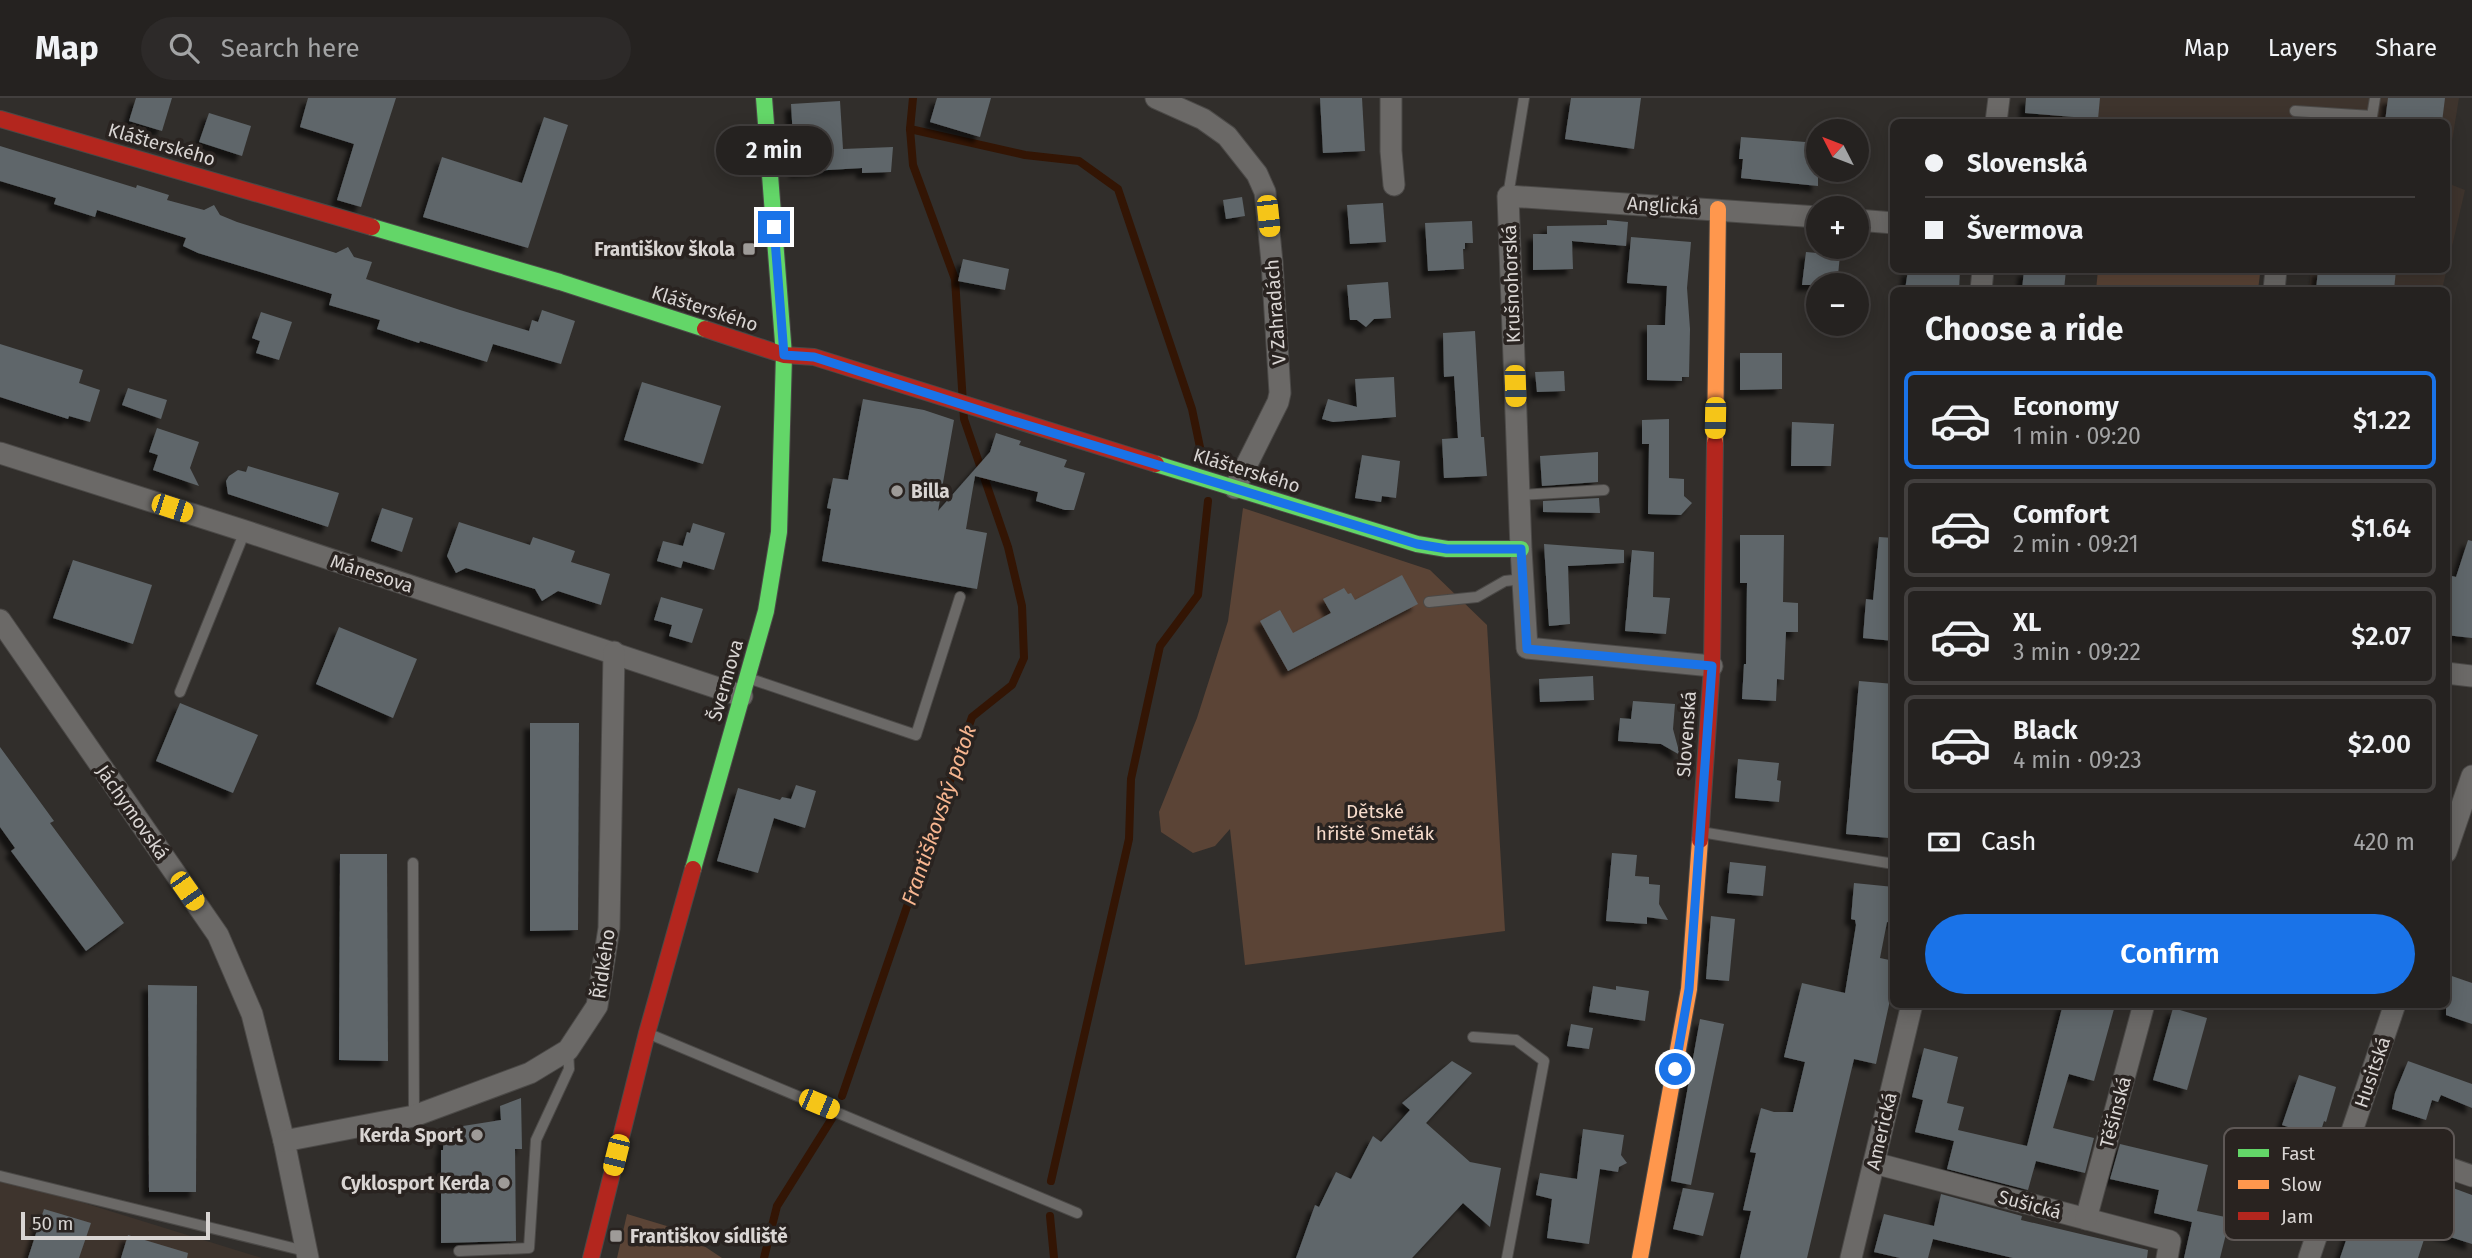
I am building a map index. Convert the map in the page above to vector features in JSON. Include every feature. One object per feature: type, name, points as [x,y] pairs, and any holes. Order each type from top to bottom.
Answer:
[{"type":"street","name":"Švermova","points":[[591,1258],[647,1033],[766,611],[779,533],[784,355],[764,98]]},
{"type":"street","name":"V Zahradách","points":[[1156,98],[1203,119],[1227,136],[1257,174],[1265,192],[1280,393],[1235,488]]},
{"type":"street","points":[[1391,98],[1394,185]]},
{"type":"street","points":[[1996,119],[1999,98]]},
{"type":"street","name":"Klášterského","points":[[0,119],[547,278],[784,355],[814,357],[1417,544],[1447,549],[1521,549]]},
{"type":"street","name":"Anglická","points":[[1508,196],[1806,216]]},
{"type":"street","name":"Krušnohorská","points":[[1508,196],[1527,649],[1712,666]]},
{"type":"street","name":"Slovenská","points":[[1640,1258],[1689,989],[1701,832],[1712,666],[1718,209]]},
{"type":"street","points":[[1869,221],[1890,223]]},
{"type":"street","name":"Mánesova","points":[[0,453],[614,652],[745,687]]},
{"type":"street","name":"Jáchymovská","points":[[0,620],[218,935],[252,1014],[284,1141],[307,1255]]},
{"type":"street","name":"Řídkého","points":[[284,1141],[414,1116],[530,1073],[568,1050],[597,1006],[609,928],[614,652]]},
{"type":"street","points":[[2450,673],[2472,676]]},
{"type":"street","points":[[2450,840],[2472,776]]},
{"type":"street","name":"Americká","points":[[1851,1258],[1911,1008]]},
{"type":"street","name":"Těšínská","points":[[2086,1219],[2143,1008]]},
{"type":"street","name":"Husitská","points":[[2353,1128],[2394,1008]]},
{"type":"street","name":"Sušická","points":[[1874,1163],[2170,1241],[2167,1258]]},
{"type":"street","points":[[2454,1171],[2472,1177]]},
{"type":"street","name":"Husitská","points":[[2309,1258],[2315,1240]]},
{"type":"lane","points":[[1508,196],[1524,98]]},
{"type":"lane","points":[[2295,111],[2372,116],[2375,98]]},
{"type":"lane","points":[[1519,495],[1604,490]]},
{"type":"lane","points":[[180,692],[245,531]]},
{"type":"lane","points":[[1429,601],[1477,597],[1505,581],[1523,579]]},
{"type":"lane","points":[[745,687],[916,735],[960,597]]},
{"type":"lane","points":[[1701,832],[1890,863]]},
{"type":"lane","points":[[413,863],[414,1116]]},
{"type":"lane","points":[[647,1033],[1077,1213]]},
{"type":"lane","points":[[1473,1037],[1516,1040],[1544,1061],[1507,1258]]},
{"type":"lane","points":[[460,1251],[529,1248],[536,1140],[569,1069],[568,1050]]},
{"type":"lane","points":[[0,1175],[307,1255]]},
{"type":"shaded area","points":[[2041,98],[2459,98],[2450,154],[2450,119],[2038,119]]},
{"type":"shaded area","points":[[2450,184],[2465,190],[2450,255]]},
{"type":"shaded area","points":[[2311,273],[2446,273],[2443,287],[2309,287]]},
{"type":"shaded area","points":[[0,1177],[262,1258],[0,1258]]},
{"type":"green space","points":[[2098,273],[2260,274],[2258,287],[2096,287]]},
{"type":"green space","name":"Dětské hřiště Smeťák","points":[[1243,508],[1430,570],[1487,625],[1505,931],[1245,965],[1230,829],[1215,846],[1193,853],[1161,832],[1159,812],[1197,718],[1228,621]]},
{"type":"green space","points":[[627,1214],[680,1230],[722,1258],[617,1258]]},
{"type":"building","points":[[136,98],[172,98],[162,131],[129,121]]},
{"type":"building","points":[[308,98],[396,98],[361,207],[337,200],[354,144],[300,127]]},
{"type":"building","points":[[937,98],[991,98],[980,137],[930,122]]},
{"type":"building","points":[[1320,98],[1362,98],[1365,151],[1323,153]]},
{"type":"building","points":[[1571,98],[1641,98],[1634,149],[1565,139]]},
{"type":"building","points":[[2026,98],[2100,98],[2098,119],[2025,113]]},
{"type":"building","points":[[2388,98],[2445,98],[2442,119],[2385,119]]},
{"type":"building","points":[[840,101],[843,149],[893,147],[891,172],[862,173],[862,168],[795,172],[791,104]]},
{"type":"building","points":[[209,113],[251,126],[242,156],[199,142]]},
{"type":"building","points":[[544,117],[568,125],[528,248],[423,217],[442,157],[522,183]]},
{"type":"building","points":[[1741,137],[1806,142],[1806,182],[1818,182],[1818,186],[1741,178],[1743,159],[1739,159]]},
{"type":"building","points":[[0,146],[136,188],[137,185],[169,195],[167,200],[204,210],[214,205],[220,215],[237,222],[336,253],[348,247],[354,257],[372,262],[366,279],[529,331],[532,320],[538,322],[542,310],[575,321],[561,364],[493,344],[487,362],[420,341],[419,343],[377,329],[380,320],[329,305],[332,294],[198,253],[183,246],[186,238],[97,210],[95,217],[54,204],[56,198],[0,181]]},
{"type":"building","points":[[1242,197],[1245,216],[1226,219],[1223,200]]},
{"type":"building","points":[[1383,203],[1386,242],[1350,244],[1347,205]]},
{"type":"building","points":[[1607,220],[1628,222],[1626,246],[1572,241],[1573,269],[1533,270],[1533,234],[1547,234],[1547,226],[1607,225]]},
{"type":"building","points":[[1472,221],[1473,243],[1465,243],[1464,269],[1428,271],[1425,223]]},
{"type":"building","points":[[1631,237],[1691,242],[1687,288],[1689,377],[1682,377],[1682,381],[1647,380],[1647,325],[1665,325],[1667,286],[1627,283]]},
{"type":"building","points":[[1806,252],[1806,259],[1840,259],[1838,273],[1806,273],[1806,285],[1802,285]]},
{"type":"building","points":[[963,259],[1009,269],[1005,290],[958,281]]},
{"type":"building","points":[[1908,273],[1960,273],[1959,287],[1905,287]]},
{"type":"building","points":[[2024,273],[2066,273],[2064,287],[2022,287]]},
{"type":"building","points":[[2318,273],[2396,273],[2394,287],[2316,287]]},
{"type":"building","points":[[1388,282],[1391,318],[1374,319],[1366,327],[1357,320],[1350,320],[1347,285]]},
{"type":"building","points":[[261,312],[292,322],[279,360],[256,353],[260,341],[252,338]]},
{"type":"building","points":[[1475,331],[1481,437],[1484,437],[1487,476],[1444,478],[1442,439],[1458,438],[1454,376],[1444,377],[1443,333]]},
{"type":"building","points":[[0,344],[83,370],[79,383],[100,390],[90,422],[69,416],[68,419],[0,397]]},
{"type":"building","points":[[1740,353],[1782,353],[1782,389],[1740,390]]},
{"type":"building","points":[[1564,371],[1565,391],[1537,392],[1535,372]]},
{"type":"building","points":[[1394,377],[1396,417],[1333,422],[1322,419],[1328,399],[1357,407],[1355,379]]},
{"type":"building","points":[[642,382],[721,406],[703,464],[624,440]]},
{"type":"building","points":[[128,388],[167,400],[161,419],[122,405]]},
{"type":"building","name":"Billa","points":[[863,399],[924,410],[954,420],[938,511],[990,452],[996,433],[1021,441],[1019,445],[1067,460],[1064,467],[1085,473],[1074,510],[1036,501],[1038,492],[975,476],[966,529],[987,533],[977,589],[822,561],[833,478],[848,480]]},
{"type":"building","points":[[1669,419],[1669,478],[1684,479],[1684,496],[1692,503],[1681,515],[1648,514],[1649,444],[1642,444],[1642,420]]},
{"type":"building","points":[[1792,422],[1834,424],[1831,466],[1791,466]]},
{"type":"building","points":[[157,428],[199,442],[190,468],[199,486],[153,470],[158,455],[149,452]]},
{"type":"building","points":[[1598,452],[1598,482],[1542,486],[1540,456]]},
{"type":"building","points":[[1362,455],[1400,461],[1396,498],[1382,496],[1381,502],[1355,498]]},
{"type":"building","points":[[248,466],[339,493],[328,527],[228,494],[226,481],[229,476],[238,470],[246,472]]},
{"type":"building","points":[[1599,498],[1600,513],[1543,512],[1543,501]]},
{"type":"building","points":[[382,508],[413,518],[402,552],[371,541]]},
{"type":"building","points":[[459,522],[530,545],[533,537],[575,551],[571,562],[610,574],[601,605],[558,591],[542,601],[535,589],[466,568],[456,573],[447,556]]},
{"type":"building","points":[[693,523],[725,533],[714,570],[683,561],[681,568],[657,561],[663,541],[683,546]]},
{"type":"building","points":[[1740,535],[1784,535],[1783,602],[1798,603],[1798,632],[1786,632],[1784,680],[1777,679],[1776,701],[1742,699],[1746,664],[1747,583],[1740,583]]},
{"type":"building","points":[[1879,537],[1890,538],[1890,641],[1863,638],[1866,599],[1873,600]]},
{"type":"building","points":[[2468,540],[2472,541],[2472,638],[2450,635],[2450,582],[2452,576],[2456,577]]},
{"type":"building","points":[[1544,544],[1624,550],[1624,563],[1568,566],[1570,624],[1549,626]]},
{"type":"building","points":[[1632,550],[1654,552],[1653,597],[1670,598],[1666,634],[1625,631]]},
{"type":"building","points":[[73,560],[152,585],[133,644],[53,618]]},
{"type":"building","points":[[1402,575],[1418,604],[1288,671],[1260,621],[1280,610],[1293,633],[1331,613],[1323,599],[1344,588],[1355,600]]},
{"type":"building","points":[[661,597],[703,609],[692,643],[669,636],[672,625],[654,620]]},
{"type":"building","points":[[339,627],[417,659],[393,718],[316,684]]},
{"type":"building","points":[[1593,676],[1594,700],[1540,702],[1539,679]]},
{"type":"building","points":[[1859,681],[1890,684],[1889,838],[1846,834]]},
{"type":"building","points":[[1633,701],[1675,704],[1673,729],[1680,755],[1661,744],[1618,741],[1620,718],[1631,719]]},
{"type":"building","points":[[180,703],[258,735],[233,793],[156,761]]},
{"type":"building","points":[[530,723],[579,723],[578,930],[530,931]]},
{"type":"building","points":[[0,747],[54,821],[50,823],[124,923],[86,951],[11,851],[15,848],[0,827]]},
{"type":"building","points":[[1738,759],[1779,763],[1779,802],[1735,798]]},
{"type":"building","points":[[796,785],[816,791],[805,828],[774,818],[758,873],[717,861],[738,788],[780,800],[782,797],[791,799]]},
{"type":"building","points":[[1612,853],[1637,855],[1635,876],[1649,877],[1649,884],[1660,885],[1659,904],[1668,920],[1647,917],[1647,924],[1606,921]]},
{"type":"building","points":[[340,854],[387,854],[388,1061],[339,1060]]},
{"type":"building","points":[[1730,862],[1766,866],[1763,896],[1727,893]]},
{"type":"building","points":[[1854,883],[1890,887],[1890,922],[1887,922],[1880,958],[1890,960],[1890,1000],[1876,1064],[1854,1059],[1807,1258],[1740,1258],[1751,1211],[1743,1210],[1756,1153],[1750,1152],[1761,1108],[1774,1112],[1793,1112],[1805,1062],[1784,1057],[1802,983],[1845,993],[1856,925],[1855,920],[1851,919]]},
{"type":"building","points":[[1711,916],[1735,919],[1729,981],[1706,979]]},
{"type":"building","points":[[2450,975],[2472,983],[2472,1024],[2446,1015],[2446,1008],[2450,1008]]},
{"type":"building","points":[[148,985],[197,986],[196,1192],[149,1192]]},
{"type":"building","points":[[1593,986],[1649,991],[1645,1021],[1589,1012]]},
{"type":"building","points":[[2062,1008],[2114,1009],[2094,1081],[2069,1074],[2053,1128],[2094,1138],[2085,1173],[2036,1161],[2028,1190],[1947,1169],[1954,1141],[1915,1132],[1923,1100],[1912,1097],[1924,1048],[1958,1057],[1947,1103],[1964,1107],[1958,1130],[2027,1146]]},
{"type":"building","points":[[2173,1008],[2207,1018],[2187,1090],[2153,1080]]},
{"type":"building","points":[[1700,1019],[1724,1024],[1691,1185],[1671,1181]]},
{"type":"building","points":[[1571,1024],[1593,1028],[1589,1049],[1567,1046]]},
{"type":"building","points":[[1452,1061],[1472,1073],[1426,1123],[1470,1162],[1501,1168],[1490,1227],[1463,1203],[1412,1258],[1296,1258],[1315,1205],[1319,1207],[1336,1172],[1351,1179],[1373,1136],[1381,1142],[1410,1110],[1402,1103]]},
{"type":"building","points":[[2408,1061],[2472,1084],[2472,1108],[2441,1095],[2438,1102],[2432,1100],[2426,1120],[2392,1109],[2395,1093]]},
{"type":"building","points":[[2299,1075],[2336,1087],[2322,1128],[2291,1128],[2282,1125]]},
{"type":"building","points":[[521,1098],[522,1149],[515,1149],[516,1241],[441,1243],[441,1150],[444,1129],[501,1120],[500,1106]]},
{"type":"building","points":[[1583,1129],[1624,1135],[1621,1155],[1627,1163],[1619,1167],[1618,1172],[1600,1169],[1589,1244],[1547,1238],[1552,1199],[1536,1195],[1540,1173],[1577,1179]]},
{"type":"building","points":[[2120,1144],[2208,1165],[2197,1211],[2224,1217],[2224,1240],[2220,1258],[2184,1258],[2192,1222],[2154,1213],[2159,1190],[2110,1179]]},
{"type":"building","points":[[1683,1188],[1714,1193],[1703,1236],[1673,1229]]},
{"type":"building","points":[[2454,1188],[2472,1195],[2472,1244],[2454,1238]]},
{"type":"building","points":[[1941,1194],[2022,1216],[2021,1220],[2148,1250],[2147,1258],[2013,1258],[1933,1239],[1928,1258],[1900,1258],[1874,1252],[1884,1214],[1934,1226]]},
{"type":"building","points":[[44,1209],[91,1223],[79,1258],[28,1258]]},
{"type":"building","points":[[128,1235],[188,1253],[187,1258],[121,1258]]},
{"type":"building","points":[[2346,1240],[2424,1240],[2418,1258],[2340,1258]]},
{"type":"waterway","name":"Františkovský potok","points":[[842,1096],[972,717],[1012,685],[1024,658],[1022,606],[1008,547],[964,419],[955,279],[913,165],[910,129],[913,98]]},
{"type":"waterway","points":[[910,129],[1025,155],[1079,161],[1118,189],[1192,409],[1201,452]]},
{"type":"waterway","points":[[1051,1181],[1129,839],[1131,779],[1160,646],[1198,595],[1208,501]]},
{"type":"waterway","name":"Františkovský potok","points":[[764,1258],[777,1206],[836,1112]]},
{"type":"waterway","points":[[1050,1216],[1054,1258]]},
{"type":"traffic: fast","points":[[693,869],[766,611],[779,532],[784,355],[764,98]]},
{"type":"traffic: fast","points":[[372,227],[560,282],[705,329]]},
{"type":"traffic: fast","points":[[1156,464],[1417,544],[1447,549],[1521,549]]},
{"type":"traffic: slow","points":[[1715,443],[1718,209]]},
{"type":"traffic: slow","points":[[1640,1258],[1689,989],[1700,840]]},
{"type":"traffic: jam","points":[[0,119],[372,227]]},
{"type":"traffic: jam","points":[[705,329],[784,355],[814,357],[1156,464]]},
{"type":"traffic: jam","points":[[1700,840],[1712,666],[1715,443]]},
{"type":"traffic: jam","points":[[591,1258],[647,1033],[693,869]]},
{"type":"place","name":"Františkov škola","points":[[749,249]]},
{"type":"place","name":"Billa","points":[[897,491]]},
{"type":"place","name":"Kerda Sport","points":[[477,1135]]},
{"type":"place","name":"Cyklosport Kerda","points":[[504,1183]]},
{"type":"place","name":"Františkov sídliště","points":[[616,1236]]},
{"type":"route","points":[[774,227],[784,355],[814,357],[1417,544],[1447,549],[1521,549],[1527,649],[1712,666],[1689,989],[1675,1069]]}]
